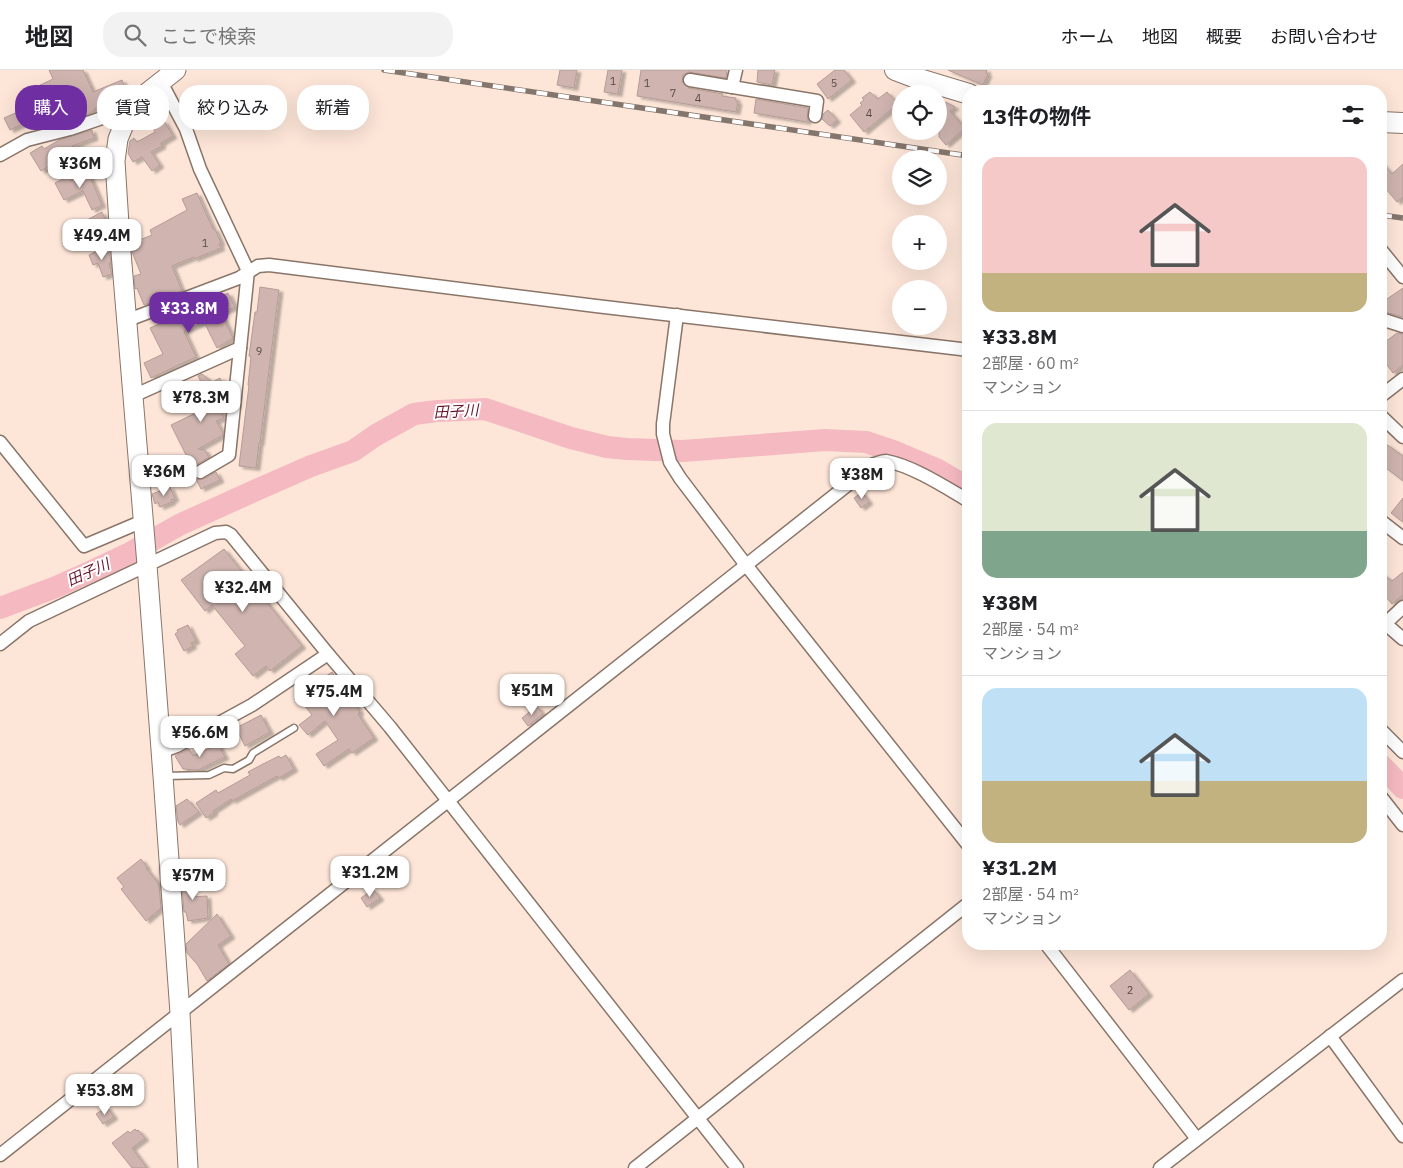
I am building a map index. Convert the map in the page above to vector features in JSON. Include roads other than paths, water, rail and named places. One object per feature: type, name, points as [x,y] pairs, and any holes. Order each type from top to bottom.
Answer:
[{"type":"main road","points":[[895,70],[916,74],[962,91]]},
{"type":"main road","points":[[1387,122],[1403,123]]},
{"type":"street","points":[[157,85],[176,70]]},
{"type":"street","points":[[732,87],[736,70]]},
{"type":"street","points":[[690,80],[817,101],[815,116]]},
{"type":"street","points":[[161,82],[186,129],[200,169],[248,271],[229,455],[200,472]]},
{"type":"street","points":[[0,155],[27,140],[97,119]]},
{"type":"street","points":[[121,130],[118,139],[116,161],[120,240],[128,320],[163,776],[180,1013],[188,1168]]},
{"type":"street","points":[[1387,258],[1403,278]]},
{"type":"street","points":[[128,320],[239,278],[258,266],[269,265],[962,349]]},
{"type":"street","points":[[678,315],[663,434],[670,462],[746,565],[962,837]]},
{"type":"street","points":[[1387,321],[1403,326]]},
{"type":"street","points":[[133,396],[240,348]]},
{"type":"street","points":[[1387,391],[1403,379]]},
{"type":"street","points":[[1387,422],[1403,437]]},
{"type":"street","points":[[0,442],[84,546],[144,525]]},
{"type":"street","points":[[0,1155],[874,464],[884,461],[919,474],[962,497]]},
{"type":"street","points":[[1387,526],[1403,538]]},
{"type":"street","points":[[0,644],[29,621],[147,561],[214,533],[226,532],[236,540],[390,727],[737,1168]]},
{"type":"street","points":[[1387,619],[1403,607]]},
{"type":"street","points":[[1387,625],[1403,639]]},
{"type":"street","points":[[161,752],[177,746],[252,705],[328,654]]},
{"type":"street","points":[[1387,736],[1403,752]]},
{"type":"street","points":[[1387,805],[1403,825]]},
{"type":"street","points":[[635,1168],[962,909]]},
{"type":"street","points":[[1051,950],[1198,1139]]},
{"type":"street","points":[[1160,1168],[1403,980]]},
{"type":"street","points":[[1330,1036],[1403,1136]]},
{"type":"lane","points":[[163,776],[170,774],[209,775],[224,768],[232,769],[249,760],[254,753],[294,728]]},
{"type":"waterway","name":"田子川","points":[[0,608],[92,571],[128,554],[179,525],[254,491],[311,466],[353,451],[376,435],[414,414],[437,411],[485,409],[571,438],[607,447],[627,449],[683,451],[825,440],[866,442],[938,470],[962,484]]},
{"type":"waterway","name":"田子川","points":[[1387,771],[1403,788]]},
{"type":"railway","points":[[384,70],[962,155]]},
{"type":"railway","points":[[1387,216],[1403,218]]}]
